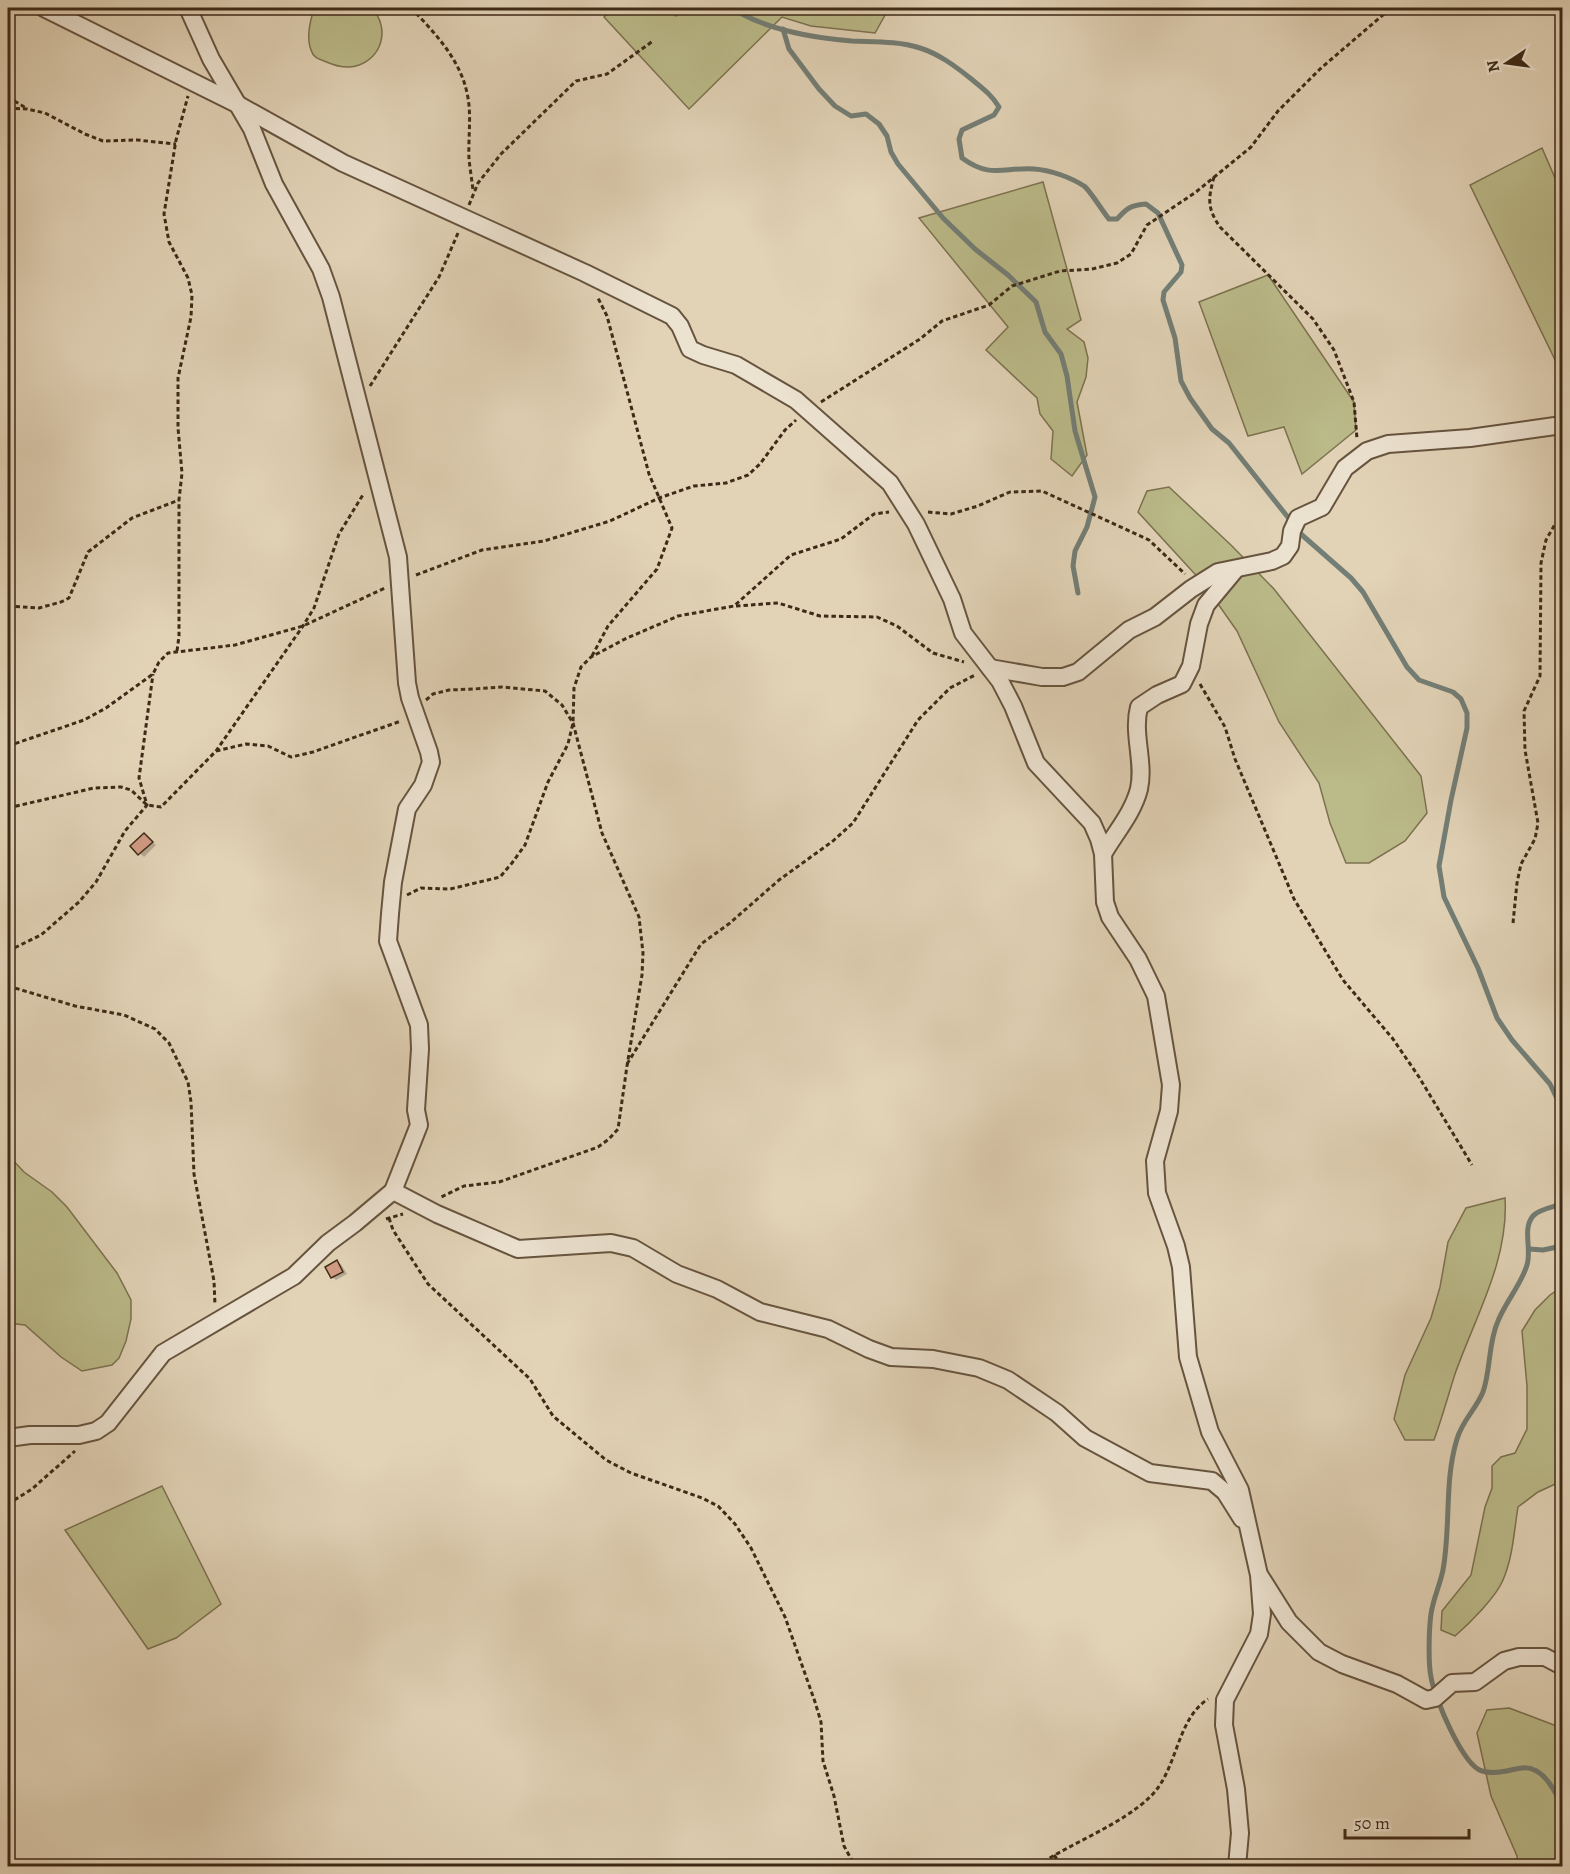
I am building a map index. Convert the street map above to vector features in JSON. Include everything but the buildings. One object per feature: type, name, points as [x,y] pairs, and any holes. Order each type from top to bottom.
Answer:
[{"type":"street","points":[[44,8],[237,104],[343,163],[465,217],[672,316],[680,326],[690,349],[736,365],[796,400],[890,483],[908,511],[952,600],[963,633],[990,668],[1013,706],[1036,763],[1092,823],[1100,839],[1103,854],[1106,902],[1110,917],[1138,959],[1156,996],[1171,1085],[1169,1111],[1155,1161],[1157,1193],[1181,1267],[1188,1357],[1210,1432],[1240,1490],[1259,1575],[1262,1614],[1259,1634],[1225,1700],[1224,1725],[1236,1789],[1239,1822],[1238,1866]]},
{"type":"street","points":[[8,1438],[30,1435],[79,1435],[96,1431],[108,1423],[163,1353],[294,1276],[328,1243],[393,1191],[419,1125],[416,1110],[420,1049],[419,1025],[388,941],[393,882],[406,809],[423,785],[430,762],[429,752],[407,684],[398,557],[331,297],[321,269],[274,184],[252,129],[211,59],[188,8]]},
{"type":"street","points":[[990,668],[1042,677],[1063,677],[1078,672],[1129,630],[1155,617],[1218,572],[1272,561],[1283,556],[1290,546],[1292,531],[1298,518],[1322,507],[1345,468],[1367,451],[1388,444],[1470,438],[1563,425]]},
{"type":"street","points":[[1103,854],[1131,810],[1139,788],[1136,719],[1139,706],[1156,695],[1182,684],[1191,666],[1199,624],[1206,605],[1236,569]]},
{"type":"street","points":[[393,1191],[518,1249],[611,1243],[633,1248],[677,1274],[717,1289],[760,1312],[828,1329],[891,1357],[933,1359],[980,1368],[1008,1380],[1057,1413],[1085,1438],[1150,1473],[1212,1481],[1225,1492],[1248,1528]]},
{"type":"street","points":[[1259,1575],[1289,1622],[1319,1652],[1342,1664],[1397,1683],[1426,1700],[1435,1698],[1452,1683],[1475,1682],[1504,1661],[1519,1657],[1545,1657],[1563,1666]]},
{"type":"path","points":[[411,8],[453,57],[467,93],[471,134],[469,157],[474,194]]},
{"type":"path","points":[[8,746],[84,720],[106,708],[153,674],[168,653],[235,645],[303,626],[400,580],[482,550],[544,541],[610,521],[659,498],[694,486],[726,483],[748,475],[760,464],[785,430],[807,410],[875,369],[920,339],[942,321],[989,305],[1012,286],[1030,279],[1060,271],[1092,269],[1117,263],[1131,254],[1147,225],[1173,209],[1251,147],[1278,111],[1320,69],[1391,8]]},
{"type":"path","points":[[359,404],[439,277],[478,183],[501,154],[576,81],[607,74],[653,41]]},
{"type":"path","points":[[177,651],[179,636],[179,500],[182,473],[178,428],[178,378],[192,294],[188,278],[169,242],[165,214],[176,144],[192,82]]},
{"type":"path","points":[[8,97],[27,109]]},
{"type":"path","points":[[8,108],[45,113],[103,141],[176,144]]},
{"type":"path","points":[[1214,177],[1209,198],[1212,215],[1220,227],[1313,319],[1334,350],[1354,402],[1357,440]]},
{"type":"path","points":[[390,914],[404,897],[421,888],[450,889],[500,877],[525,845],[548,782],[568,744],[573,723],[574,688],[581,668],[591,657],[608,626],[657,569],[672,528],[649,474],[607,316],[585,273]]},
{"type":"path","points":[[734,606],[791,555],[841,539],[874,514],[908,511],[951,514],[978,506],[1010,492],[1042,491],[1149,540],[1197,585]]},
{"type":"path","points":[[8,808],[94,788],[121,787],[131,790],[147,805],[161,807],[216,751],[303,626],[314,608],[339,534],[364,493]]},
{"type":"path","points":[[8,606],[39,608],[69,598],[88,552],[132,518],[179,500]]},
{"type":"path","points":[[1512,923],[1521,864],[1535,839],[1538,823],[1525,750],[1524,711],[1540,676],[1541,563],[1546,540],[1563,512]]},
{"type":"path","points":[[591,657],[678,616],[734,606],[778,603],[820,616],[877,617],[897,626],[933,653],[990,668]]},
{"type":"path","points":[[1191,666],[1225,727],[1235,759],[1294,899],[1343,980],[1394,1040],[1419,1077],[1472,1165]]},
{"type":"path","points":[[627,1066],[701,944],[853,823],[918,720],[950,688],[990,668]]},
{"type":"path","points":[[147,805],[139,778],[153,674]]},
{"type":"path","points":[[216,751],[246,744],[268,746],[291,757],[302,755],[401,721],[433,694],[449,690],[502,687],[545,691],[562,705],[573,723],[602,834],[639,917],[643,953],[642,975],[618,1129],[598,1147],[499,1182],[464,1186],[422,1206],[389,1219],[380,1220]]},
{"type":"path","points":[[8,951],[41,935],[79,902],[96,882],[125,831],[147,805]]},
{"type":"path","points":[[8,986],[75,1006],[124,1015],[155,1029],[169,1043],[188,1083],[192,1102],[194,1174],[214,1281],[216,1322]]},
{"type":"path","points":[[393,1191],[389,1219],[393,1230],[428,1284],[530,1379],[553,1416],[606,1460],[631,1473],[702,1498],[718,1506],[735,1524],[751,1548],[785,1617],[815,1702],[820,1722],[823,1761],[834,1796],[844,1846],[855,1866]]},
{"type":"path","points":[[8,1504],[32,1489],[96,1431]]},
{"type":"path","points":[[1037,1866],[1127,1814],[1151,1796],[1166,1773],[1198,1706],[1234,1681]]},
{"type":"path","points":[[1054,1855],[1062,1866]]},
{"type":"shaded area","points":[[372,8],[381,24],[381,42],[378,49],[365,62],[348,67],[331,64],[314,56],[309,34],[314,9]]},
{"type":"shaded area","points":[[613,8],[889,8],[875,33],[811,26],[782,17],[689,109],[604,17]]},
{"type":"shaded area","points":[[1542,148],[1562,194],[1562,364],[1559,368],[1470,185]]},
{"type":"shaded area","points":[[1043,182],[1081,320],[1067,329],[1084,342],[1088,358],[1086,377],[1077,402],[1087,455],[1072,476],[1051,459],[1053,431],[1040,414],[1037,398],[986,350],[1008,327],[919,218]]},
{"type":"shaded area","points":[[1268,275],[1354,402],[1356,430],[1302,474],[1284,427],[1248,436],[1199,302]]},
{"type":"shaded area","points":[[1169,487],[1274,589],[1421,776],[1427,813],[1405,841],[1369,863],[1346,863],[1330,823],[1319,783],[1279,722],[1237,631],[1204,584],[1138,512],[1147,491]]},
{"type":"shaded area","points":[[8,1155],[24,1172],[52,1192],[67,1207],[117,1273],[131,1300],[131,1319],[126,1341],[119,1358],[112,1365],[82,1371],[61,1357],[25,1325],[8,1323]]},
{"type":"shaded area","points":[[1505,1198],[1502,1244],[1496,1266],[1455,1374],[1434,1440],[1405,1440],[1394,1419],[1405,1375],[1431,1318],[1440,1287],[1448,1242],[1466,1208]]},
{"type":"shaded area","points":[[1562,1287],[1562,1481],[1538,1492],[1518,1507],[1511,1553],[1500,1587],[1489,1602],[1455,1636],[1441,1630],[1442,1611],[1471,1575],[1485,1507],[1492,1488],[1492,1466],[1501,1457],[1515,1453],[1527,1429],[1527,1386],[1522,1331],[1535,1310]]},
{"type":"shaded area","points":[[162,1486],[221,1604],[176,1638],[148,1649],[65,1530]]},
{"type":"shaded area","points":[[1509,1708],[1562,1728],[1562,1866],[1518,1866],[1517,1856],[1491,1796],[1477,1733],[1487,1710]]},
{"type":"waterway","points":[[672,8],[676,14]]},
{"type":"waterway","points":[[740,8],[742,14],[754,20],[795,33],[838,40],[903,44],[934,54],[953,65],[978,85],[999,107],[994,115],[962,130],[959,139],[962,158],[989,170],[1034,169],[1066,177],[1086,188],[1109,219],[1117,219],[1133,206],[1141,204],[1146,204],[1158,213],[1182,265],[1181,272],[1164,292],[1163,300],[1175,338],[1181,381],[1190,398],[1212,429],[1229,443],[1302,535],[1351,578],[1363,592],[1407,667],[1419,680],[1453,692],[1461,699],[1467,713],[1467,728],[1439,866],[1444,897],[1478,968],[1497,1018],[1512,1040],[1550,1084],[1562,1109]]},
{"type":"waterway","points":[[783,29],[789,49],[819,89],[835,106],[851,116],[866,114],[879,124],[887,136],[891,152],[898,164],[943,218],[1036,302],[1045,332],[1061,354],[1067,376],[1075,431],[1095,497],[1087,527],[1075,551],[1073,566],[1078,593]]},
{"type":"waterway","points":[[1562,1204],[1539,1212],[1530,1221],[1527,1265],[1495,1329],[1483,1392],[1462,1426],[1457,1439],[1450,1471],[1445,1554],[1442,1576],[1432,1608],[1429,1646],[1433,1687],[1450,1730],[1466,1757],[1474,1766],[1487,1772],[1522,1768],[1537,1771],[1553,1789],[1562,1810]]},
{"type":"waterway","points":[[1529,1249],[1543,1250],[1562,1246]]}]
